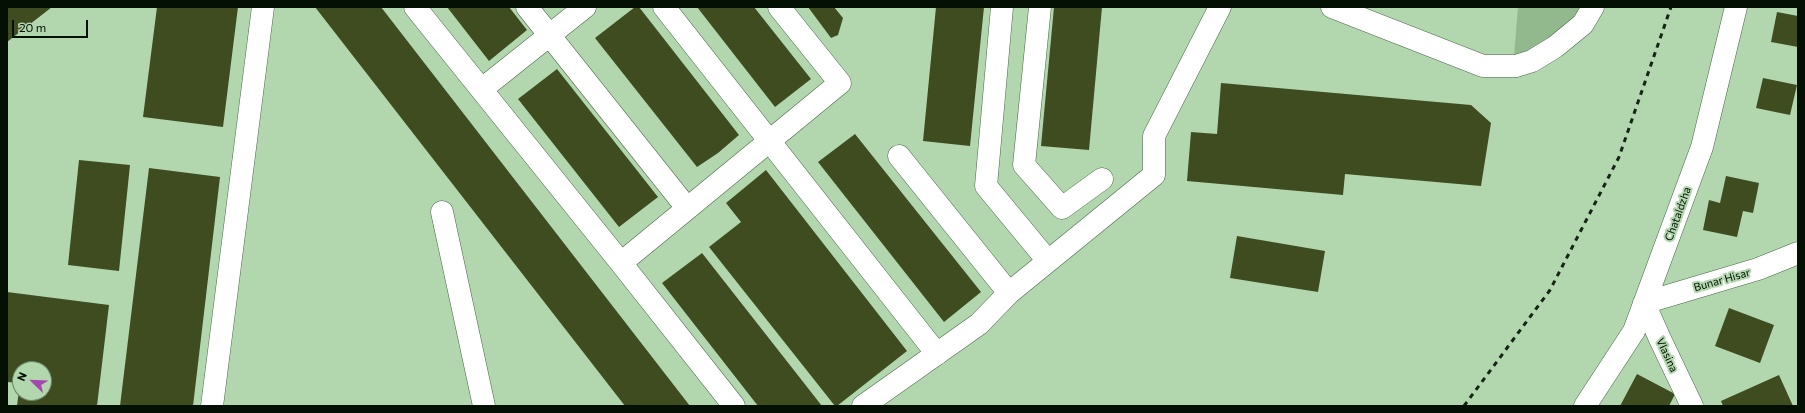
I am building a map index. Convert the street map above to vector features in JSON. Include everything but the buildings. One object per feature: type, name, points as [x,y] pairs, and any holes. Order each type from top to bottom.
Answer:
[{"type":"street","points":[[212,406],[263,7]]},
{"type":"street","points":[[416,7],[621,262],[734,406]]},
{"type":"street","points":[[527,7],[687,208]]},
{"type":"street","points":[[482,89],[585,7]]},
{"type":"street","points":[[664,7],[937,354]]},
{"type":"street","points":[[621,262],[840,83],[779,7]]},
{"type":"street","points":[[1002,7],[986,186],[1048,261]]},
{"type":"street","points":[[1040,7],[1024,165],[1062,208],[1102,179]]},
{"type":"street","points":[[863,406],[979,324],[1009,293],[1154,175],[1154,136],[1220,7]]},
{"type":"street","points":[[1332,7],[1483,66],[1516,66],[1532,61],[1556,47],[1583,24],[1593,7]]},
{"type":"street","name":"Chataldzha","points":[[1585,406],[1634,331],[1702,147],[1736,7]]},
{"type":"street","points":[[899,156],[1009,293]]},
{"type":"street","points":[[442,212],[484,406]]},
{"type":"street","name":"Bunar Hisar","points":[[1644,303],[1758,270],[1798,253]]},
{"type":"street","name":"Vlasina","points":[[1644,303],[1692,406]]},
{"type":"green space","points":[[1518,7],[1583,7],[1566,26],[1536,49],[1514,56]]},
{"type":"railway","points":[[1464,406],[1550,290],[1619,157],[1671,7]]}]
